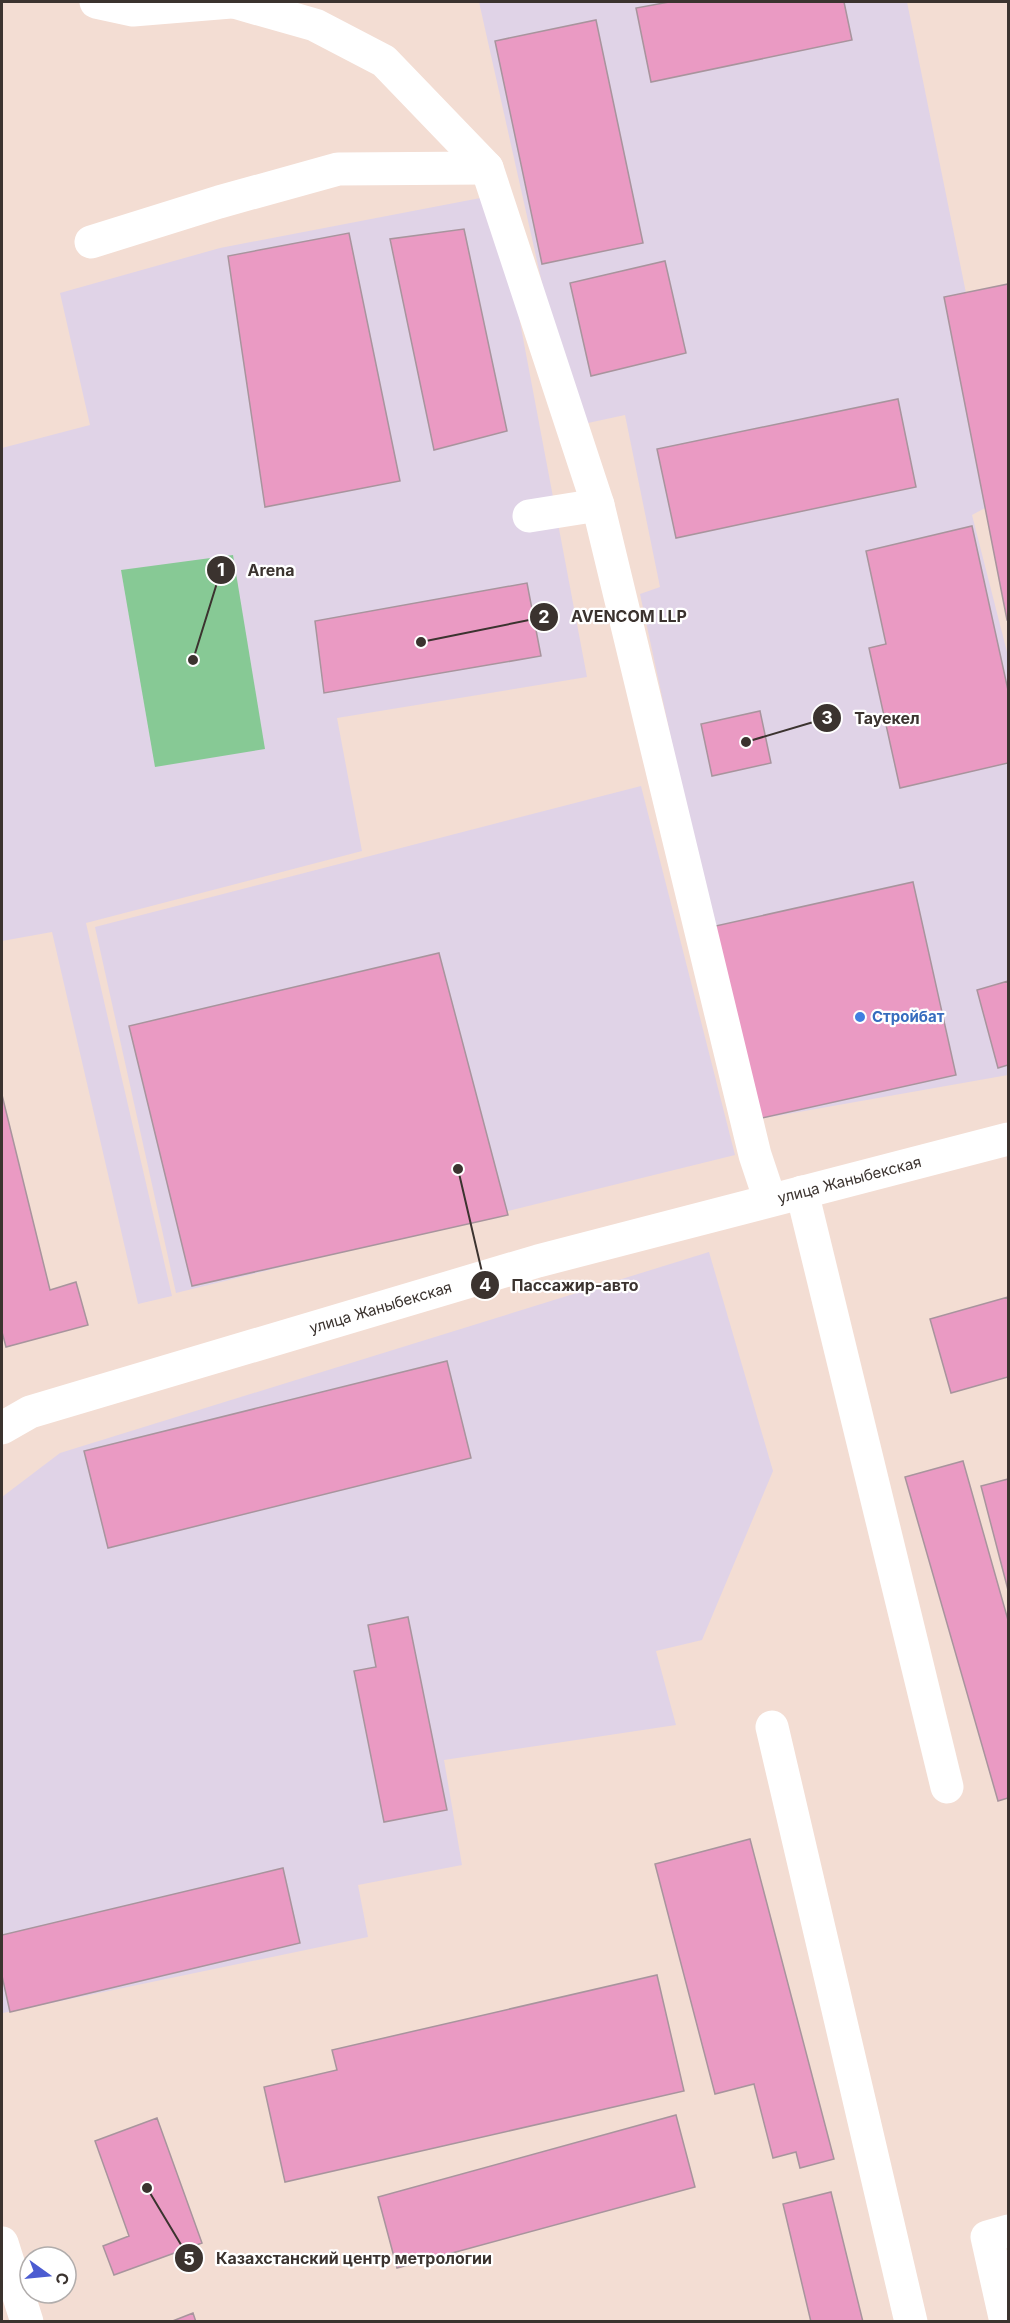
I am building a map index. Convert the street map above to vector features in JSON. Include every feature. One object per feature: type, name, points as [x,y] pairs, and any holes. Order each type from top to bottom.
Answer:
[{"type":"street","points":[[96,2],[134,10],[233,2],[315,25],[384,61],[488,168],[598,505],[755,1155],[770,1200]]},
{"type":"street","points":[[91,242],[338,169],[488,168]]},
{"type":"street","points":[[529,516],[598,505]]},
{"type":"street","name":"улица Жаныбекская","points":[[2,1428],[30,1412],[538,1261],[1008,1139]]},
{"type":"street","points":[[802,1192],[947,1787]]},
{"type":"street","points":[[772,1727],[910,2322]]},
{"type":"street","points":[[1006,2322],[987,2237],[1008,2231]]},
{"type":"street","points":[[2,2243],[27,2322]]},
{"type":"shaded area","points":[[479,2],[907,2],[966,293],[944,297],[985,508],[972,515],[1008,656],[1008,1075],[753,1120],[640,594],[660,587],[625,415],[574,426]]},
{"type":"shaded area","points":[[496,195],[587,677],[337,718],[362,851],[86,923],[172,1296],[138,1304],[52,932],[2,941],[2,448],[90,425],[60,293],[220,248]]},
{"type":"shaded area","points":[[641,786],[735,1155],[176,1293],[95,927]]},
{"type":"shaded area","points":[[709,1252],[773,1471],[702,1640],[656,1651],[676,1725],[444,1760],[462,1865],[358,1885],[368,1937],[3,2013],[2,1497],[60,1453]]},
{"type":"green space","points":[[233,555],[265,749],[155,767],[121,570]]},
{"type":"building","points":[[669,2],[844,2],[852,40],[651,82],[636,8]]},
{"type":"building","points":[[596,20],[643,243],[542,264],[495,41]]},
{"type":"building","points":[[464,229],[507,431],[434,450],[390,239]]},
{"type":"building","points":[[349,233],[400,481],[265,507],[228,256]]},
{"type":"building","points":[[665,261],[686,353],[591,376],[570,283]]},
{"type":"building","points":[[1008,284],[1008,620],[1007,620],[944,297]]},
{"type":"building","points":[[898,399],[916,487],[676,538],[657,449]]},
{"type":"building","points":[[972,526],[1008,690],[1008,763],[900,788],[869,648],[886,644],[866,551]]},
{"type":"building","points":[[527,583],[541,656],[324,693],[315,621]]},
{"type":"building","points":[[760,711],[771,763],[712,776],[701,724]]},
{"type":"building","points":[[913,882],[956,1075],[753,1120],[711,927]]},
{"type":"building","points":[[439,953],[508,1215],[192,1286],[129,1026]]},
{"type":"building","points":[[1008,981],[1008,1065],[998,1068],[977,990]]},
{"type":"building","points":[[2,1095],[50,1290],[76,1282],[88,1325],[6,1347],[2,1332]]},
{"type":"building","points":[[1008,1297],[1008,1377],[951,1393],[930,1319]]},
{"type":"building","points":[[447,1361],[471,1458],[108,1548],[84,1451]]},
{"type":"building","points":[[963,1461],[1008,1620],[1008,1798],[998,1801],[905,1477]]},
{"type":"building","points":[[1008,1479],[1008,1590],[981,1486]]},
{"type":"building","points":[[408,1617],[447,1810],[384,1822],[354,1671],[376,1667],[368,1625]]},
{"type":"building","points":[[750,1839],[834,2159],[800,2168],[796,2152],[773,2158],[754,2084],[715,2094],[655,1864]]},
{"type":"building","points":[[283,1868],[300,1943],[10,2012],[2,1976],[2,1935]]},
{"type":"building","points":[[657,1975],[684,2091],[285,2182],[264,2087],[337,2070],[332,2050]]},
{"type":"building","points":[[676,2115],[695,2187],[397,2268],[378,2197]]},
{"type":"building","points":[[157,2118],[202,2243],[114,2275],[103,2246],[129,2236],[95,2141]]},
{"type":"building","points":[[831,2192],[863,2322],[811,2322],[783,2204]]},
{"type":"building","points":[[193,2313],[196,2322],[170,2322]]},
{"type":"place","name":"AVENCOM LLP","points":[[421,642]]},
{"type":"place","name":"Arena","points":[[193,660]]},
{"type":"place","name":"Тауекел","points":[[746,742]]},
{"type":"place","name":"Стройбат","points":[[860,1017]]},
{"type":"place","name":"Пассажир-авто","points":[[458,1169]]},
{"type":"place","name":"Казахстанский центр метрологии","points":[[147,2188]]}]
